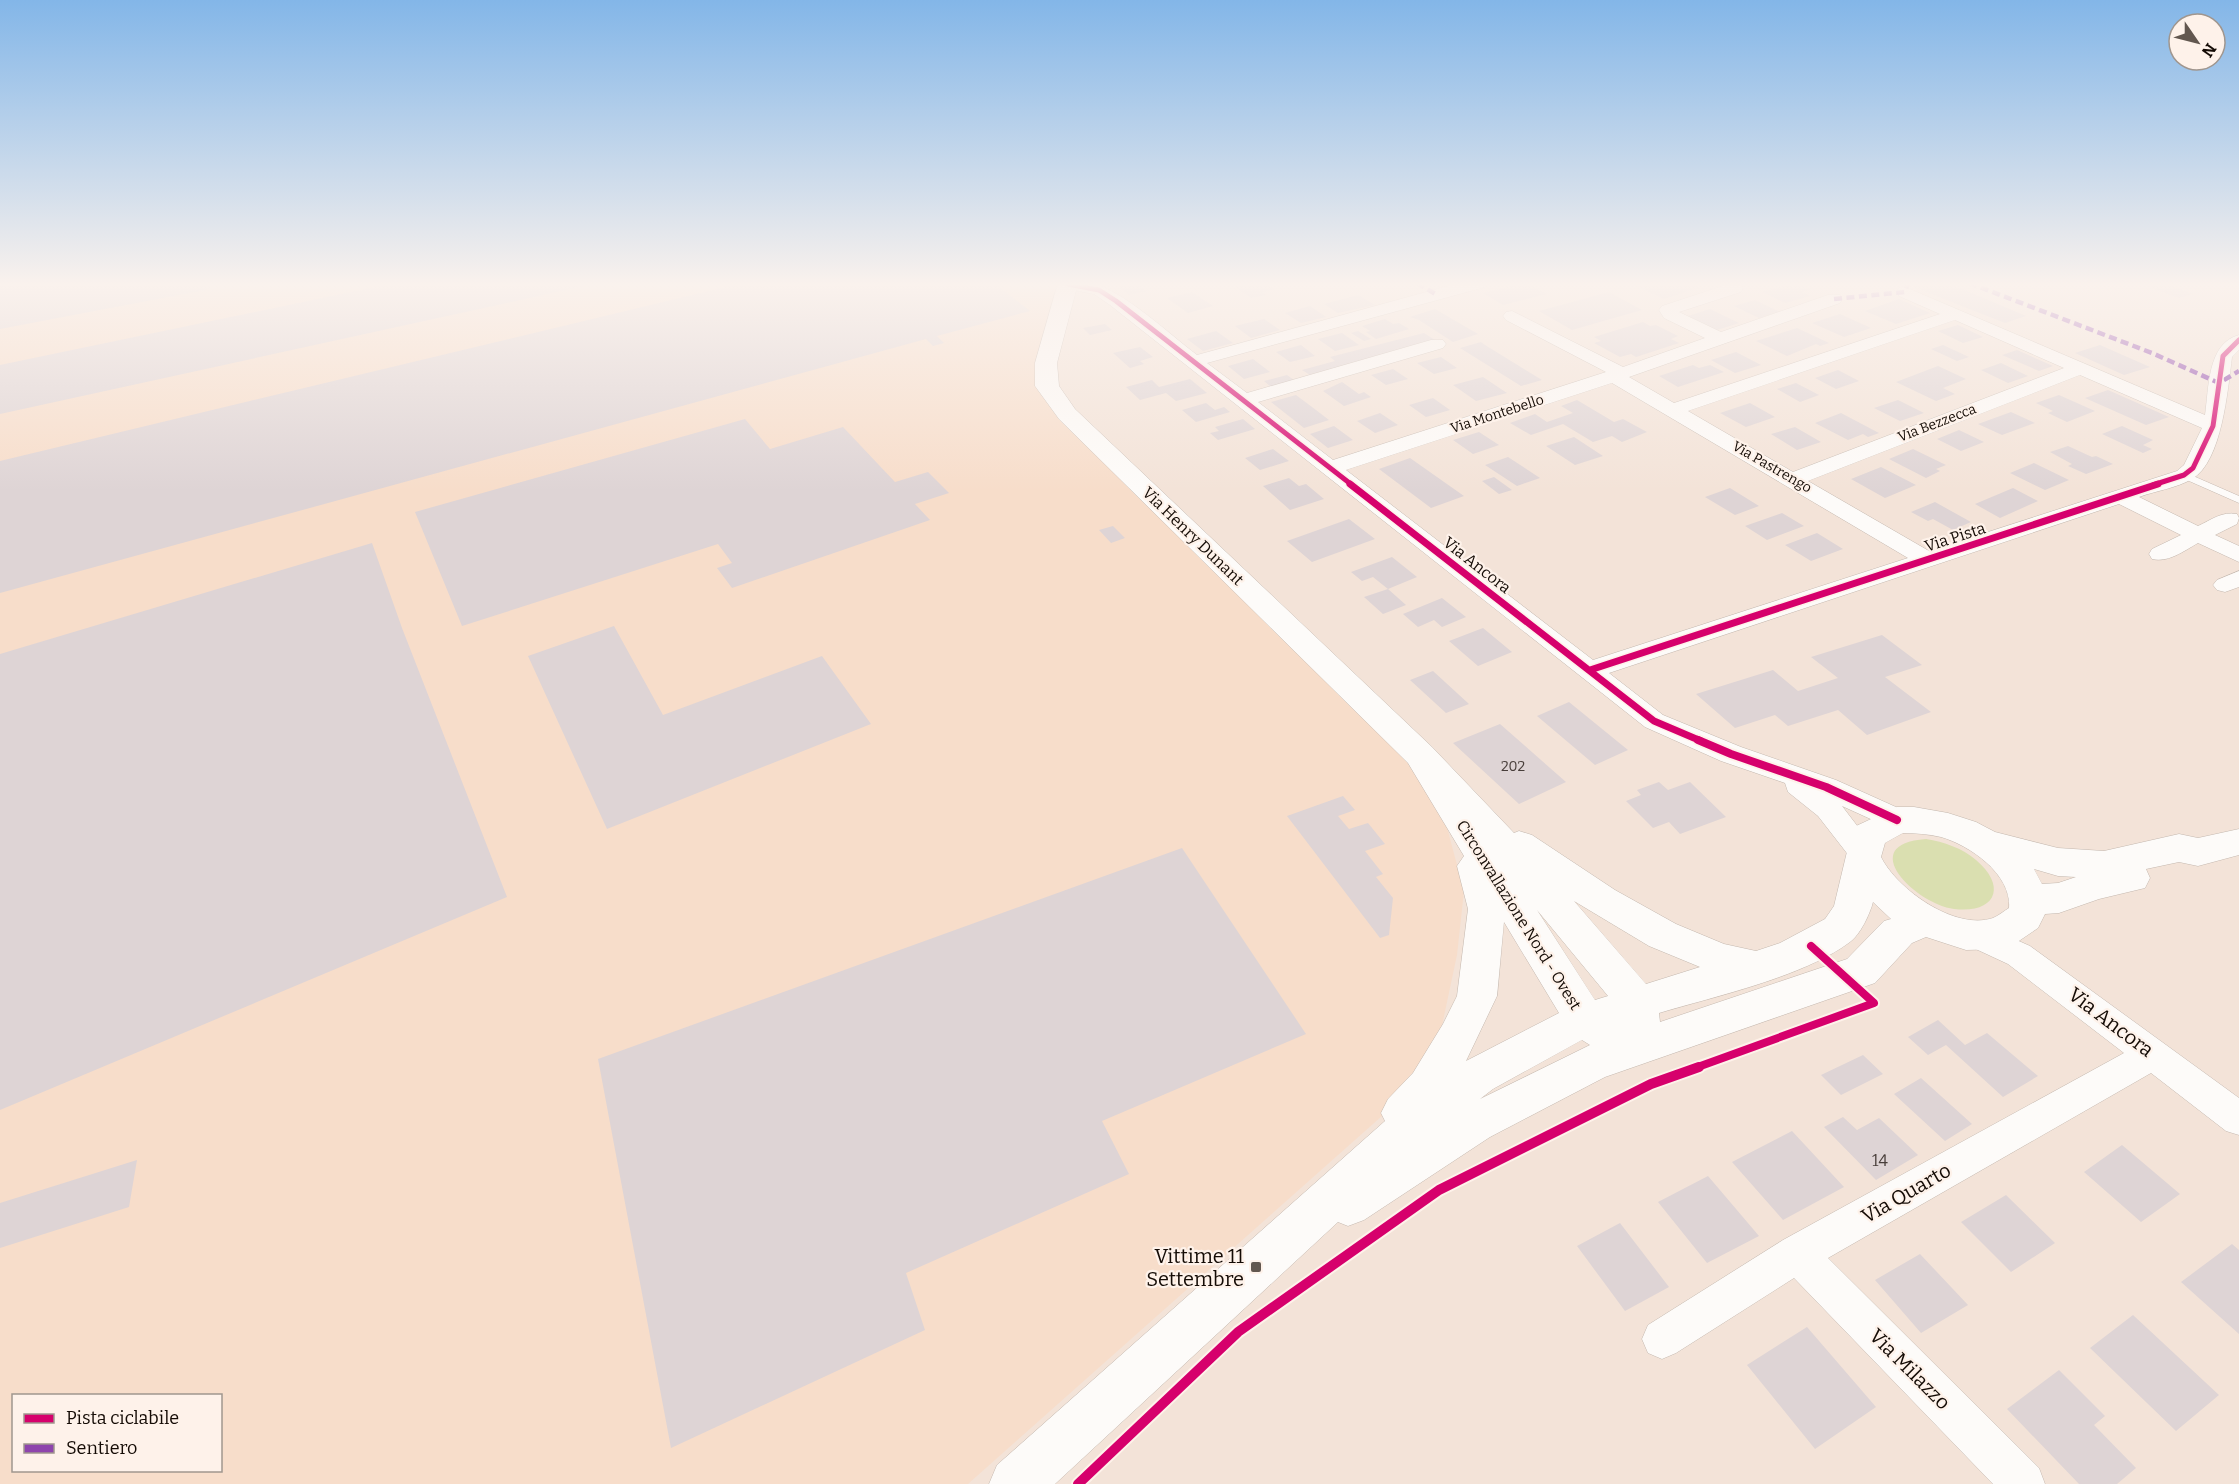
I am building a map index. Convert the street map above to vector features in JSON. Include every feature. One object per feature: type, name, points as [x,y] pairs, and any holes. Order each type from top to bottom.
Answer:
[{"type":"main road","name":"Via Henry Dunant","points":[[1049,352],[1046,363],[1047,386],[1067,414],[1420,755]]},
{"type":"main road","name":"Circonvallazione Nord - Ovest","points":[[1420,755],[1475,825],[1638,1003]]},
{"type":"main road","name":"Via Ancora","points":[[1984,843],[2010,864],[2026,889],[2027,911],[2021,922],[2007,931],[1976,935],[1945,929],[1925,922],[1894,903],[1876,885],[1863,856],[1865,840],[1872,831],[1897,820],[1919,820],[1946,825],[1984,843],[2078,865],[2104,865],[2179,848],[2198,852],[2239,842]]},
{"type":"main road","name":"Circonvallazione Nord - Ovest","points":[[1475,825],[1658,932],[1721,960],[1756,966]]},
{"type":"main road","name":"Circonvallazione Nord - Ovest","points":[[1475,825],[1586,1021],[1636,1048]]},
{"type":"main road","points":[[1262,1262],[1428,1086],[1458,1037],[1477,996],[1487,909],[1475,825]]},
{"type":"main road","name":"Via Ancora","points":[[2028,900],[2059,898],[2096,885],[2154,873],[2192,862],[2198,852]]},
{"type":"main road","points":[[1016,1484],[1428,1111],[1478,1076],[1569,1027],[1638,1003],[1791,956],[1839,930],[1852,909],[1863,856]]},
{"type":"main road","points":[[1262,1262],[1475,1123],[1592,1063],[1861,971],[1898,932],[1925,922]]},
{"type":"main road","points":[[1636,1048],[1640,1032],[1638,1003]]},
{"type":"street","name":"Via Ancora","points":[[1183,352],[1654,721],[1780,772],[1834,791],[1897,820]]},
{"type":"street","points":[[1195,361],[1227,352]]},
{"type":"street","points":[[1245,400],[1409,352]]},
{"type":"street","name":"Via Pastrengo","points":[[1577,352],[1928,560]]},
{"type":"street","name":"Via Montebello","points":[[1330,468],[1685,352]]},
{"type":"street","points":[[1673,410],[1843,352]]},
{"type":"street","points":[[2045,352],[2213,426]]},
{"type":"street","points":[[2184,475],[2193,468],[2213,426],[2223,356],[2227,352]]},
{"type":"street","name":"Via Bezzecca","points":[[1792,478],[2081,368]]},
{"type":"street","name":"Via Pista","points":[[1590,670],[2184,475]]},
{"type":"street","points":[[2120,496],[2239,555]]},
{"type":"street","points":[[2160,554],[2199,535],[2234,509]]},
{"type":"street","name":"Via Ancora","points":[[1780,772],[1828,809],[1863,856]]},
{"type":"street","name":"Via Ancora","points":[[1976,935],[2012,950],[2239,1119]]},
{"type":"street","name":"Via Quarto","points":[[1662,1339],[1797,1254],[2153,1054]]},
{"type":"street","name":"Via Milazzo","points":[[1797,1254],[2023,1484]]},
{"type":"lane","points":[[2184,475],[2234,509]]},
{"type":"shaded area","points":[[0,352],[1043,352],[1038,372],[1406,758],[1445,820],[1464,891],[1457,955],[1440,1035],[1400,1100],[968,1484],[0,1484]]},
{"type":"green space","points":[[1926,839],[1959,849],[1971,856],[1986,870],[1994,889],[1987,903],[1968,909],[1954,909],[1923,897],[1909,886],[1893,862],[1895,851],[1905,843]]},
{"type":"building","points":[[61,352],[282,352],[0,414],[0,365]]},
{"type":"building","points":[[453,352],[878,352],[0,593],[0,461]]},
{"type":"building","points":[[1147,352],[1153,357],[1140,361],[1144,364],[1130,368],[1113,353]]},
{"type":"building","points":[[1276,352],[1310,352],[1315,356],[1290,362]]},
{"type":"building","points":[[1349,352],[1391,352],[1310,375],[1302,370],[1335,361],[1330,357]]},
{"type":"building","points":[[1467,352],[1497,352],[1542,380],[1521,386]]},
{"type":"building","points":[[1611,352],[1651,352],[1636,357],[1631,354],[1620,357]]},
{"type":"building","points":[[1736,352],[1761,365],[1735,373],[1711,360]]},
{"type":"building","points":[[1779,352],[1796,352],[1787,356]]},
{"type":"building","points":[[1938,352],[1959,352],[1969,357],[1957,361]]},
{"type":"building","points":[[2022,352],[2053,366],[2039,371],[2002,355]]},
{"type":"building","points":[[2116,352],[2150,367],[2124,375],[2075,353]]},
{"type":"building","points":[[1441,357],[1457,368],[1434,374],[1417,363]]},
{"type":"building","points":[[1253,359],[1270,372],[1244,379],[1228,366]]},
{"type":"building","points":[[2001,363],[2028,376],[2008,383],[1981,370]]},
{"type":"building","points":[[1693,365],[1699,368],[1710,365],[1724,372],[1678,387],[1659,376]]},
{"type":"building","points":[[1938,366],[1966,379],[1943,388],[1955,394],[1936,401],[1896,382]]},
{"type":"building","points":[[1393,369],[1408,379],[1386,385],[1371,375]]},
{"type":"building","points":[[1838,370],[1859,381],[1836,389],[1815,378]]},
{"type":"building","points":[[1287,375],[1294,380],[1271,387],[1264,381]]},
{"type":"building","points":[[1483,377],[1507,393],[1476,401],[1453,385]]},
{"type":"building","points":[[1190,379],[1207,393],[1176,401],[1166,393],[1140,400],[1126,387],[1152,380],[1159,387]]},
{"type":"building","points":[[1342,382],[1359,394],[1364,392],[1371,397],[1344,406],[1323,391]]},
{"type":"building","points":[[1796,383],[1819,395],[1800,402],[1777,389]]},
{"type":"building","points":[[2108,390],[2169,417],[2146,425],[2085,398]]},
{"type":"building","points":[[1296,395],[1329,420],[1304,428],[1271,402]]},
{"type":"building","points":[[2059,395],[2095,411],[2067,422],[2048,413],[2053,411],[2036,403]]},
{"type":"building","points":[[1433,398],[1450,410],[1426,417],[1409,405]]},
{"type":"building","points":[[1577,400],[1614,422],[1623,419],[1647,432],[1622,442],[1612,436],[1593,442],[1563,424],[1531,435],[1510,423],[1535,414],[1547,422],[1573,413],[1561,406]]},
{"type":"building","points":[[1898,400],[1924,413],[1900,421],[1874,408]]},
{"type":"building","points":[[1206,403],[1215,410],[1224,407],[1230,412],[1196,422],[1182,410]]},
{"type":"building","points":[[1750,403],[1775,417],[1746,427],[1720,413]]},
{"type":"building","points":[[2011,412],[2035,423],[2002,435],[1978,424]]},
{"type":"building","points":[[1380,413],[1398,425],[1375,433],[1357,421]]},
{"type":"building","points":[[1841,413],[1879,433],[1868,437],[1863,434],[1848,440],[1815,423]]},
{"type":"building","points":[[745,419],[770,449],[843,427],[895,482],[928,472],[949,493],[915,504],[930,520],[732,588],[717,568],[732,563],[718,544],[462,626],[415,512]]},
{"type":"building","points":[[1243,419],[1255,429],[1218,440],[1210,433],[1219,431],[1215,427]]},
{"type":"building","points":[[1334,426],[1353,440],[1328,448],[1310,434]]},
{"type":"building","points":[[2122,426],[2153,440],[2143,445],[2152,449],[2143,453],[2102,434]]},
{"type":"building","points":[[1795,427],[1821,442],[1797,450],[1771,434]]},
{"type":"building","points":[[1959,430],[1984,442],[1961,451],[1937,439]]},
{"type":"building","points":[[1479,432],[1499,445],[1473,454],[1453,440]]},
{"type":"building","points":[[1574,437],[1603,456],[1575,465],[1546,446]]},
{"type":"building","points":[[2068,446],[2113,464],[2086,474],[2068,466],[2072,464],[2050,452]]},
{"type":"building","points":[[1273,449],[1289,461],[1260,470],[1245,458]]},
{"type":"building","points":[[1913,449],[1946,465],[1936,469],[1940,471],[1926,478],[1889,459]]},
{"type":"building","points":[[1508,457],[1540,478],[1517,486],[1485,465]]},
{"type":"building","points":[[1410,458],[1464,496],[1431,508],[1379,469]]},
{"type":"building","points":[[2034,463],[2069,480],[2045,490],[2010,473]]},
{"type":"building","points":[[1881,467],[1916,485],[1885,498],[1851,479]]},
{"type":"building","points":[[1494,477],[1512,490],[1499,494],[1482,481]]},
{"type":"building","points":[[1289,478],[1299,486],[1306,484],[1324,499],[1290,510],[1263,486]]},
{"type":"building","points":[[1730,488],[1759,506],[1735,515],[1705,497]]},
{"type":"building","points":[[2013,488],[2038,501],[2000,518],[1975,504]]},
{"type":"building","points":[[1935,502],[1971,522],[1953,530],[1933,519],[1928,521],[1911,512]]},
{"type":"building","points":[[1782,513],[1804,526],[1767,540],[1745,526]]},
{"type":"building","points":[[1349,519],[1375,539],[1312,562],[1287,541]]},
{"type":"building","points":[[1113,526],[1125,538],[1111,543],[1099,530]]},
{"type":"building","points":[[1817,533],[1843,549],[1811,561],[1785,545]]},
{"type":"building","points":[[372,543],[402,628],[507,897],[0,1110],[0,654]]},
{"type":"building","points":[[1392,557],[1417,577],[1388,589],[1373,577],[1362,581],[1351,572]]},
{"type":"building","points":[[1388,589],[1406,605],[1383,614],[1364,597]]},
{"type":"building","points":[[1442,598],[1466,617],[1442,627],[1434,620],[1418,627],[1403,614]]},
{"type":"building","points":[[614,626],[663,715],[822,656],[871,724],[607,829],[528,656]]},
{"type":"building","points":[[1483,628],[1512,652],[1478,666],[1449,641]]},
{"type":"building","points":[[1882,635],[1922,665],[1885,677],[1931,712],[1867,735],[1838,710],[1788,726],[1775,715],[1735,728],[1696,694],[1773,670],[1798,691],[1838,678],[1811,657]]},
{"type":"building","points":[[1433,671],[1469,704],[1446,713],[1410,680]]},
{"type":"building","points":[[1569,702],[1628,750],[1595,765],[1537,716]]},
{"type":"building","points":[[1500,724],[1566,782],[1519,804],[1453,743]]},
{"type":"building","points":[[1659,782],[1668,790],[1690,782],[1726,817],[1680,834],[1669,822],[1653,828],[1626,801],[1641,795],[1637,790]]},
{"type":"building","points":[[1343,796],[1355,810],[1338,816],[1349,829],[1368,823],[1385,844],[1365,851],[1383,874],[1376,877],[1393,898],[1389,935],[1380,938],[1287,816]]},
{"type":"building","points":[[1182,848],[1306,1034],[1102,1121],[1129,1174],[906,1273],[925,1330],[671,1448],[598,1059]]},
{"type":"building","points":[[1938,1020],[1965,1045],[1987,1033],[2038,1076],[2003,1097],[1946,1045],[1928,1055],[1908,1037]]},
{"type":"building","points":[[1863,1055],[1883,1074],[1841,1095],[1821,1075]]},
{"type":"building","points":[[1921,1078],[1972,1124],[1945,1141],[1894,1094]]},
{"type":"building","points":[[1843,1117],[1857,1130],[1879,1118],[1918,1155],[1876,1180],[1824,1127]]},
{"type":"building","points":[[1792,1131],[1844,1187],[1783,1220],[1732,1162]]},
{"type":"building","points":[[2122,1145],[2180,1194],[2141,1222],[2084,1172]]},
{"type":"building","points":[[137,1160],[129,1207],[0,1248],[0,1203]]},
{"type":"building","points":[[1708,1176],[1759,1236],[1707,1263],[1658,1202]]},
{"type":"building","points":[[2006,1195],[2055,1243],[2011,1272],[1961,1222]]},
{"type":"building","points":[[1620,1223],[1669,1287],[1625,1311],[1577,1246]]},
{"type":"building","points":[[2232,1244],[2239,1250],[2239,1334],[2181,1282]]},
{"type":"building","points":[[1920,1254],[1968,1305],[1921,1333],[1875,1280]]},
{"type":"building","points":[[2133,1315],[2219,1395],[2176,1431],[2090,1348]]},
{"type":"building","points":[[1807,1327],[1876,1407],[1815,1449],[1747,1365]]},
{"type":"building","points":[[2059,1370],[2105,1416],[2094,1425],[2136,1468],[2117,1484],[2079,1484],[2007,1409]]},
{"type":"marked path","points":[[2150,352],[2219,383],[2239,371]]},
{"type":"cycle path","points":[[1182,352],[1654,721],[1731,754],[1826,787],[1897,820]]},
{"type":"cycle path","points":[[1590,670],[2184,475],[2193,468],[2213,426],[2223,356],[2227,352]]},
{"type":"cycle path","points":[[1078,1484],[1238,1332],[1439,1190],[1651,1084],[1874,1003],[1811,946]]},
{"type":"place","name":"Vittime 11 Settembre","points":[[1256,1267]]}]
